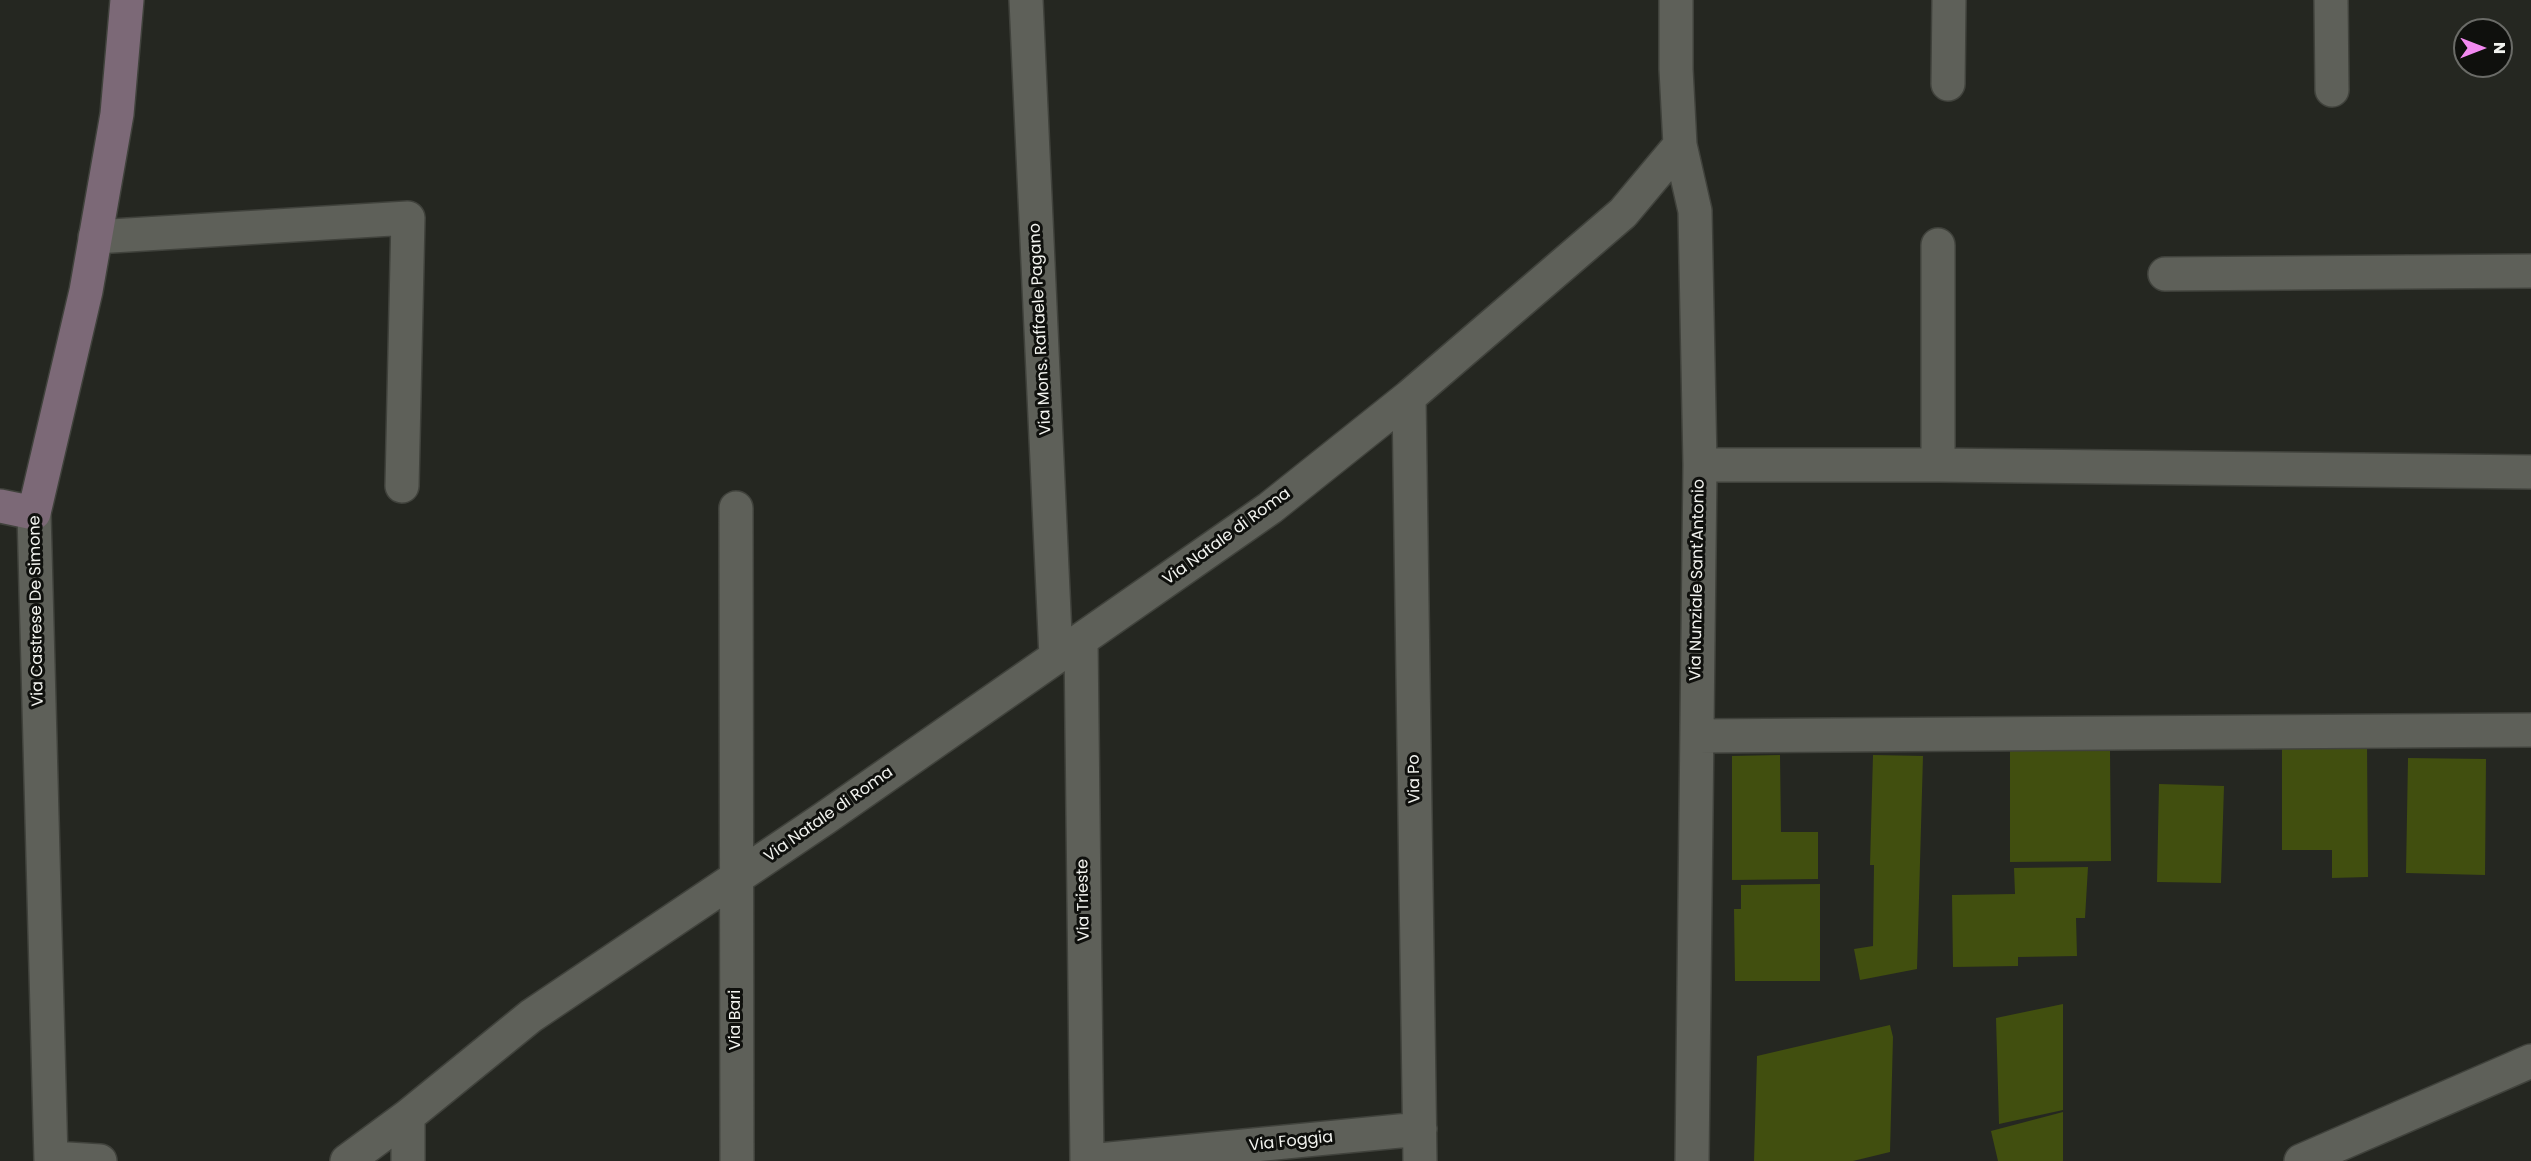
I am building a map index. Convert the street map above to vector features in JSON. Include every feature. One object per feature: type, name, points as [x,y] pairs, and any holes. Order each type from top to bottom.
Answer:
[{"type":"street","name":"Via Castrese De Simone","points":[[49,1160],[34,513],[86,291],[117,114],[128,0]]},
{"type":"street","name":"Via Mons. Raffaele Pagano","points":[[1026,0],[1069,648]]},
{"type":"street","name":"Via Nunziale Sant'Antonio","points":[[1676,0],[1676,69],[1680,145],[1695,212],[1700,465],[1692,1161]]},
{"type":"street","points":[[1948,84],[1949,0]]},
{"type":"street","points":[[2331,0],[2332,90]]},
{"type":"street","name":"Via Natale di Roma","points":[[347,1161],[408,1116],[531,1016],[735,879],[1270,508],[1408,397],[1623,213],[1680,145]]},
{"type":"street","points":[[95,237],[408,218],[402,486]]},
{"type":"street","points":[[1938,245],[1938,465]]},
{"type":"street","points":[[2165,274],[2531,271]]},
{"type":"street","name":"Via Po","points":[[1408,397],[1420,1161]]},
{"type":"street","points":[[1700,465],[1938,465],[2531,472]]},
{"type":"street","points":[[0,506],[34,513]]},
{"type":"street","points":[[735,879],[736,508]]},
{"type":"street","name":"Via Trieste","points":[[1069,648],[1088,1161]]},
{"type":"street","points":[[1697,736],[2531,730]]},
{"type":"street","name":"Via Bari","points":[[735,879],[737,1161]]},
{"type":"street","points":[[2301,1161],[2531,1061]]},
{"type":"street","points":[[408,1116],[408,1161]]},
{"type":"street","name":"Via Foggia","points":[[1088,1161],[1420,1129]]},
{"type":"street","points":[[49,1160],[100,1161]]},
{"type":"building","points":[[2282,744],[2367,744],[2368,877],[2332,878],[2332,850],[2282,850]]},
{"type":"building","points":[[2010,751],[2110,751],[2111,861],[2010,862]]},
{"type":"building","points":[[1780,755],[1781,832],[1818,832],[1818,879],[1732,880],[1732,756]]},
{"type":"building","points":[[1873,755],[1923,756],[1917,969],[1860,980],[1854,949],[1873,946],[1874,865],[1870,865]]},
{"type":"building","points":[[2408,758],[2486,759],[2485,875],[2406,873]]},
{"type":"building","points":[[2159,784],[2224,786],[2221,883],[2157,882]]},
{"type":"building","points":[[2088,867],[2085,918],[2076,918],[2077,956],[2018,957],[2018,966],[1953,967],[1952,895],[2015,894],[2014,868]]},
{"type":"building","points":[[1820,884],[1820,981],[1735,981],[1734,909],[1741,909],[1741,885]]},
{"type":"building","points":[[2063,1004],[2063,1110],[1999,1124],[1996,1018]]},
{"type":"building","points":[[1890,1025],[1893,1037],[1890,1152],[1853,1161],[1754,1161],[1757,1056]]},
{"type":"building","points":[[2063,1112],[2063,1161],[1998,1161],[1991,1131]]}]
